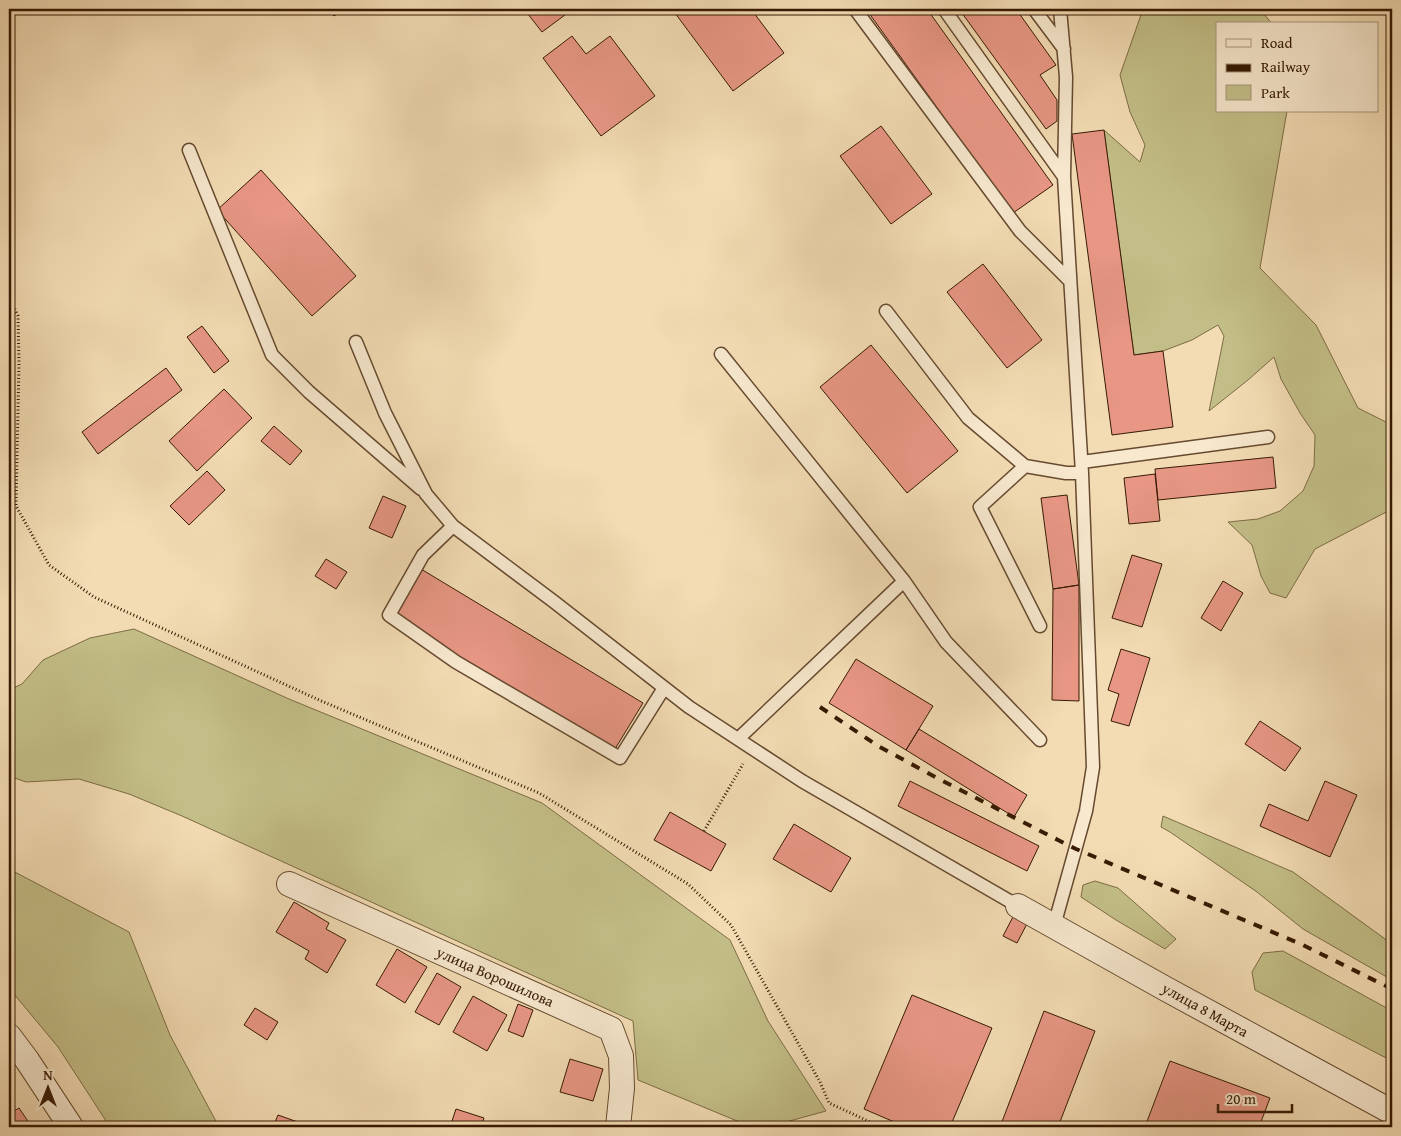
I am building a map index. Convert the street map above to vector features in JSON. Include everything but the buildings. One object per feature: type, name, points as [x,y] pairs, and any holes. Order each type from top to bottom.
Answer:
[{"type":"street","name":"улица Ворошилова","points":[[288,884],[611,1029],[622,1056],[622,1088],[618,1127]]},
{"type":"street","name":"улица 8 Марта","points":[[1018,906],[1392,1112]]},
{"type":"street","points":[[9,1036],[71,1127]]},
{"type":"lane","points":[[855,9],[1020,231],[1070,281]]},
{"type":"lane","points":[[944,9],[1064,177]]},
{"type":"lane","points":[[1034,9],[1064,49]]},
{"type":"lane","points":[[1054,926],[1086,811],[1093,767],[1082,467],[1064,177],[1066,77],[1060,9]]},
{"type":"lane","points":[[189,150],[272,355],[309,392],[426,494],[453,526],[689,707],[802,781],[1018,906]]},
{"type":"lane","points":[[886,311],[968,418],[1024,466],[1066,473],[1082,467],[1268,437]]},
{"type":"lane","points":[[356,342],[386,412],[426,494]]},
{"type":"lane","points":[[720,354],[904,581],[946,642],[1040,740]]},
{"type":"lane","points":[[1024,466],[980,507],[1040,626]]},
{"type":"lane","points":[[453,526],[423,555],[389,615],[456,662],[620,758],[664,688]]},
{"type":"lane","points":[[738,739],[904,581]]},
{"type":"path","points":[[9,296],[18,316],[16,506],[49,565],[94,597],[319,700],[540,793],[688,884],[731,925],[815,1074],[829,1103],[881,1127]]},
{"type":"path","points":[[704,831],[752,748]]},
{"type":"green space","points":[[1143,9],[1260,9],[1270,22],[1216,22],[1216,112],[1287,112],[1260,268],[1316,325],[1358,408],[1392,425],[1392,509],[1315,549],[1286,598],[1270,593],[1261,576],[1252,545],[1228,522],[1258,519],[1280,511],[1303,491],[1314,466],[1315,435],[1281,379],[1274,357],[1209,411],[1224,336],[1218,325],[1192,340],[1163,351],[1134,355],[1104,130],[1140,162],[1145,145],[1130,112],[1120,75]]},
{"type":"green space","points":[[134,629],[289,699],[542,803],[730,940],[768,1021],[826,1111],[786,1122],[742,1123],[638,1080],[633,1021],[182,816],[129,794],[79,779],[26,782],[9,776],[9,690],[22,684],[43,660],[90,638]]},
{"type":"green space","points":[[1163,816],[1293,872],[1392,944],[1392,980],[1303,929],[1257,892],[1161,827]]},
{"type":"green space","points":[[9,869],[129,932],[170,1035],[219,1127],[110,1127],[58,1047],[9,988]]},
{"type":"green space","points":[[1095,881],[1118,888],[1176,939],[1165,949],[1081,897],[1083,885]]},
{"type":"green space","points":[[1283,951],[1392,1011],[1392,1061],[1255,990],[1252,972],[1263,953]]},
{"type":"railway","points":[[820,707],[878,746],[1076,849],[1303,945],[1392,989]]}]
